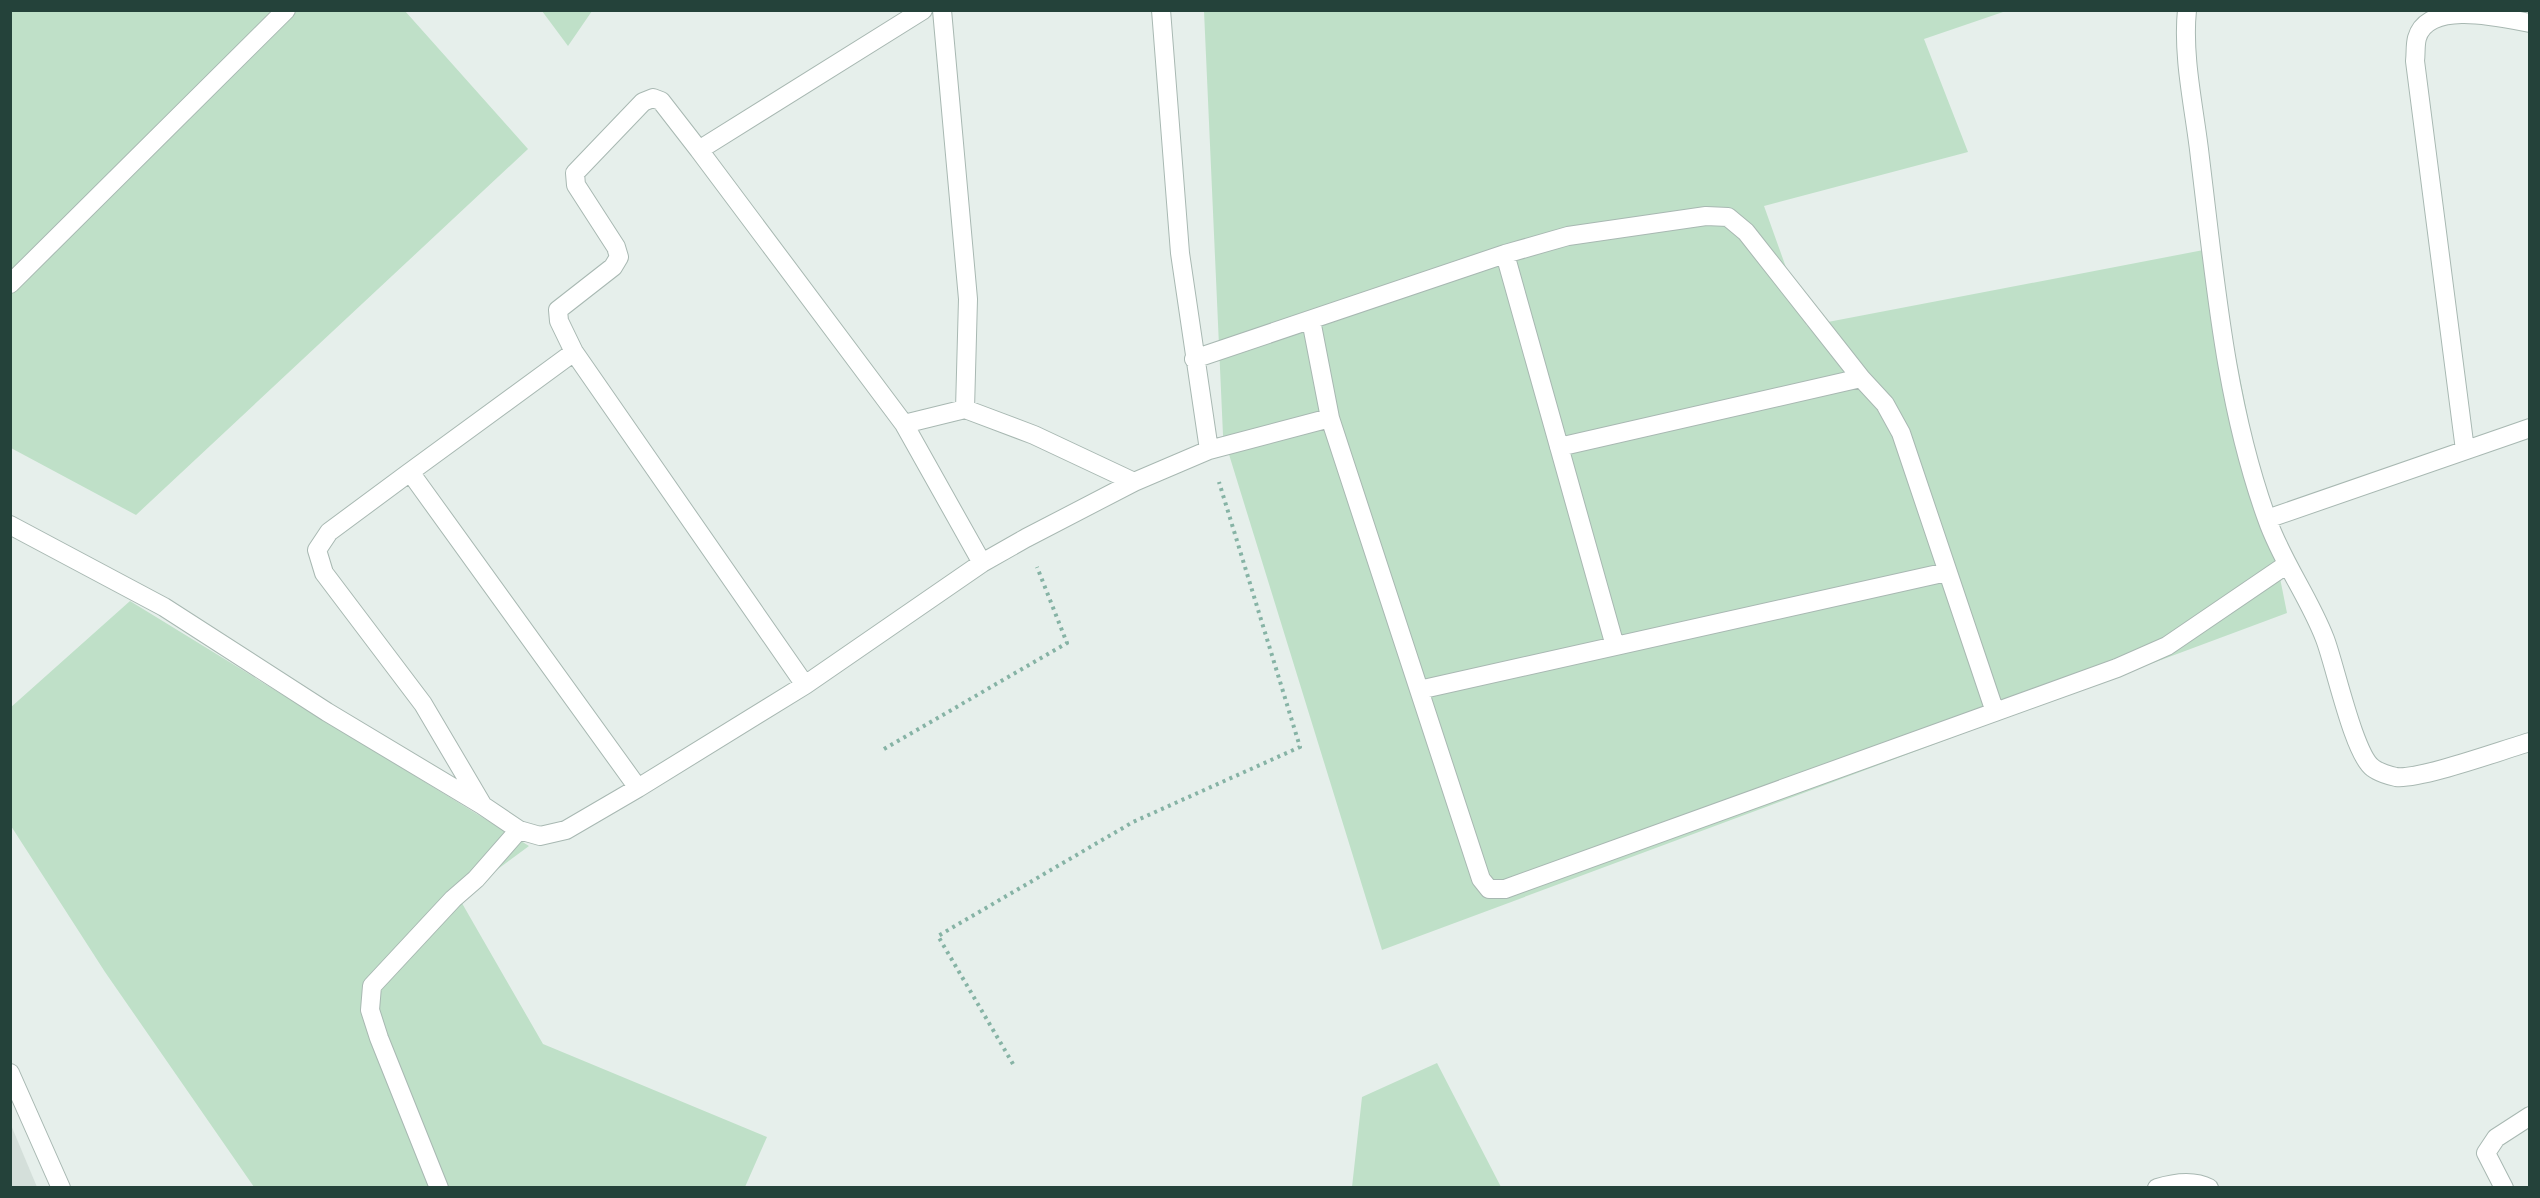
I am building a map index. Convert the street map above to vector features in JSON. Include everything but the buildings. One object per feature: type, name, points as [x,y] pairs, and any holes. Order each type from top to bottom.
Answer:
[{"type":"street","points":[[10,284],[286,10]]},
{"type":"street","points":[[699,150],[923,10]]},
{"type":"street","points":[[942,10],[968,299],[965,410]]},
{"type":"street","points":[[1161,10],[1180,253],[1209,450]]},
{"type":"street","points":[[2187,10],[2188,57],[2220,326],[2241,433],[2267,519],[2286,564],[2309,601],[2321,630],[2359,747],[2372,768],[2396,777],[2432,771],[2529,742]]},
{"type":"street","points":[[2465,450],[2415,61],[2417,37],[2428,19],[2448,11],[2529,23]]},
{"type":"street","points":[[805,685],[574,352],[559,321],[558,310],[613,267],[619,257],[616,247],[576,185],[575,173],[643,102],[653,98],[661,101],[904,424],[982,563]]},
{"type":"street","points":[[1194,359],[1505,254],[1568,236],[1706,216],[1728,217],[1746,232],[1861,378],[1885,404],[1901,432],[1995,712]]},
{"type":"street","points":[[1505,254],[1615,646]]},
{"type":"street","points":[[1311,320],[1330,418],[1481,879],[1489,889],[1505,889],[2117,668],[2167,645],[2286,564]]},
{"type":"street","points":[[482,805],[423,704],[324,573],[317,550],[329,532],[574,352]]},
{"type":"street","points":[[1559,447],[1861,378]]},
{"type":"street","points":[[904,424],[965,410],[1034,435],[1134,482]]},
{"type":"street","points":[[10,525],[164,606],[327,712],[482,805],[519,830],[540,836],[566,830],[638,788],[805,685],[982,563],[1026,538],[1134,482],[1209,450],[1330,418]]},
{"type":"street","points":[[2267,519],[2529,428]]},
{"type":"street","points":[[410,472],[638,788]]},
{"type":"street","points":[[1419,690],[1947,572]]},
{"type":"street","points":[[439,1188],[379,1038],[370,1010],[372,986],[453,899],[476,879],[519,830]]},
{"type":"street","points":[[10,1073],[62,1188]]},
{"type":"street","points":[[2504,1188],[2486,1153],[2496,1138],[2529,1116]]},
{"type":"street","points":[[2157,1188],[2172,1183],[2202,1184],[2209,1188]]},
{"type":"path","points":[[1012,1064],[938,936],[1133,822],[1300,747],[1209,450]]},
{"type":"path","points":[[884,748],[1067,643],[1026,538]]},
{"type":"shaded area","points":[[11,1125],[37,1187],[11,1187]]},
{"type":"green space","points":[[10,11],[405,11],[528,149],[136,515],[11,448]]},
{"type":"green space","points":[[542,11],[592,11],[568,46]]},
{"type":"green space","points":[[1204,11],[2006,11],[1924,39],[1968,152],[1764,206],[1807,326],[2214,248],[2287,613],[1382,950],[1223,435]]},
{"type":"green space","points":[[130,601],[529,846],[459,898],[543,1044],[767,1137],[745,1187],[254,1187],[105,972],[11,826],[10,708]]},
{"type":"green space","points":[[1437,1063],[1501,1187],[1352,1187],[1362,1097]]}]
